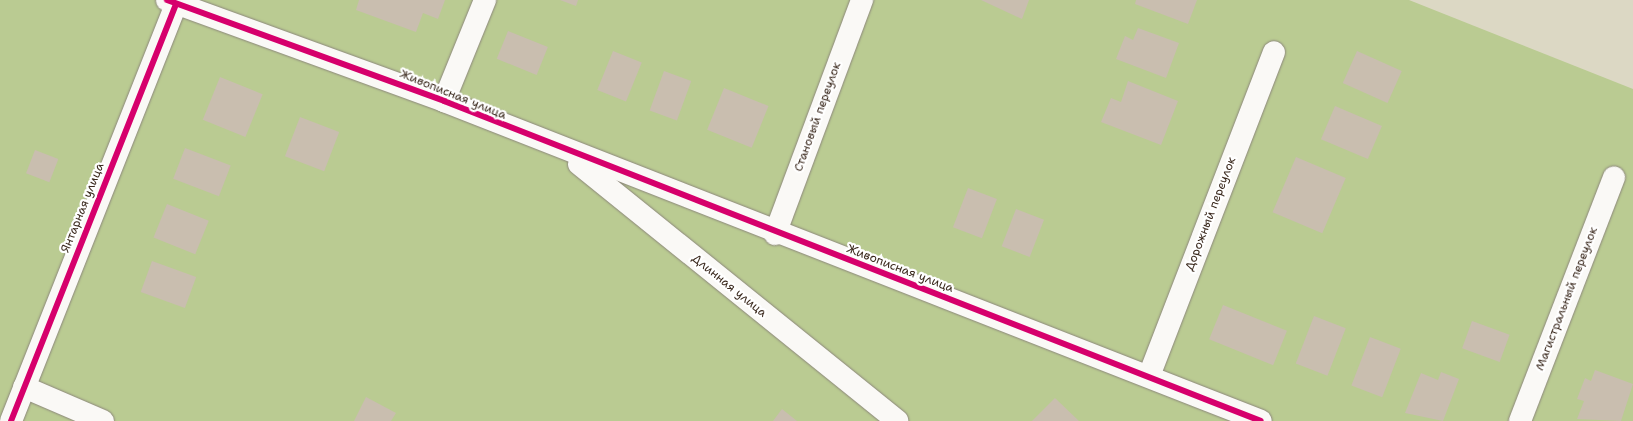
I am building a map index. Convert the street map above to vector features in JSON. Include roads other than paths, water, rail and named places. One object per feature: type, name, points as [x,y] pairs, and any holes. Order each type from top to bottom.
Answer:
[{"type":"street","points":[[444,102],[485,0]]},
{"type":"street","name":"Становый переулок","points":[[775,234],[862,0]]},
{"type":"street","name":"Живописная улица","points":[[171,2],[444,102],[562,151],[1148,376],[1260,421]]},
{"type":"street","name":"Янтарная улица","points":[[11,421],[171,2]]},
{"type":"street","name":"Дорожный переулок","points":[[1148,376],[1274,52]]},
{"type":"street","name":"Длинная улица","points":[[562,151],[897,421]]},
{"type":"street","name":"Магистральный переулок","points":[[1520,421],[1614,177]]},
{"type":"street","points":[[24,387],[103,421]]}]
